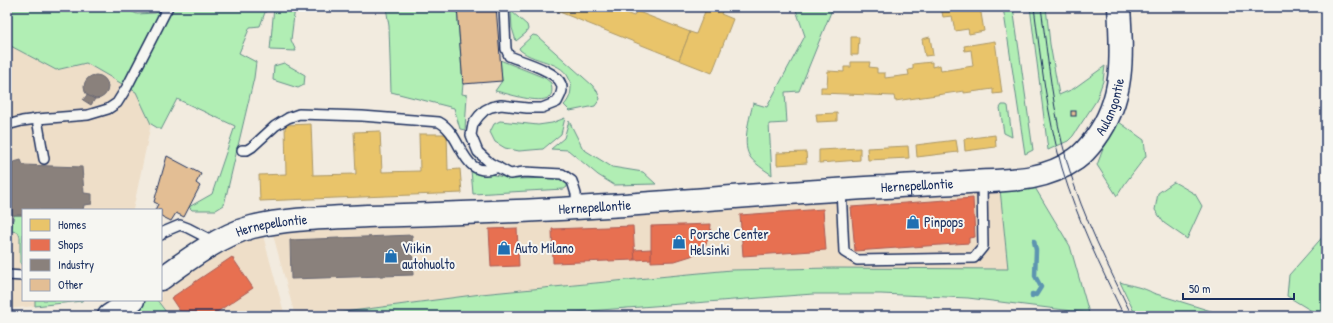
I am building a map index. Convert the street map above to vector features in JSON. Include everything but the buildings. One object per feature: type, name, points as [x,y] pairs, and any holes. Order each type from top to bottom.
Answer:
[{"type":"street","name":"Aulangontie","points":[[1042,176],[1055,171],[1077,158],[1088,148],[1101,132],[1111,113],[1119,85],[1121,44],[1119,7]]},
{"type":"street","name":"Hernepellontie","points":[[162,278],[215,242],[225,237],[249,228],[300,219],[577,208],[841,189],[982,182],[1042,176]]},
{"type":"street","points":[[109,316],[131,301]]},
{"type":"lane","points":[[7,125],[37,119],[88,115],[108,109],[117,103],[127,87],[168,7]]},
{"type":"lane","points":[[504,7],[506,49],[504,56],[552,74],[561,83],[562,89],[557,102],[542,108],[501,105],[485,110],[473,124],[471,135],[478,152],[490,163],[510,174],[524,172],[562,174],[572,181],[576,194],[577,208]]},
{"type":"lane","points":[[242,150],[247,150],[252,147],[275,126],[288,118],[299,114],[362,116],[439,122],[453,133],[466,159],[471,164],[481,170],[487,171],[498,167]]},
{"type":"lane","points":[[37,119],[44,159]]},
{"type":"lane","points":[[841,189],[844,252],[857,260],[974,258],[983,248],[982,182]]},
{"type":"lane","points":[[162,233],[180,225],[215,242]]},
{"type":"lane","points":[[7,275],[22,276]]},
{"type":"shaded area","points":[[7,44],[56,70],[86,63],[136,92],[151,124],[133,209],[22,209],[22,301],[82,301],[7,309]]},
{"type":"shaded area","points":[[1000,189],[1008,269],[833,268],[731,270],[481,294],[314,316],[295,316],[272,231],[290,228],[593,219]]},
{"type":"shaded area","points":[[262,232],[285,316],[169,316],[158,301],[162,301],[162,289],[225,246]]},
{"type":"green space","points":[[7,7],[122,7],[137,14],[155,13],[174,7],[267,7],[260,26],[250,27],[239,53],[256,62],[254,78],[224,205],[216,210],[192,210],[189,207],[212,194],[235,126],[177,99],[161,130],[151,124],[136,92],[86,63],[56,70],[7,44]]},
{"type":"green space","points":[[274,7],[295,7],[291,40],[296,51],[270,50]]},
{"type":"green space","points":[[386,7],[457,7],[463,84],[462,94],[467,95],[465,130],[460,129],[454,108],[391,92],[389,26]]},
{"type":"green space","points":[[795,7],[833,7],[799,91],[785,92],[787,123],[769,124],[772,175],[756,164],[749,155],[746,143],[747,129],[753,103],[767,107],[805,36]]},
{"type":"green space","points":[[1003,7],[1013,7],[1033,150],[1025,154]]},
{"type":"green space","points":[[1030,7],[1046,7],[1050,44],[1059,95],[1073,89],[1105,66],[1103,81],[1096,101],[1073,136],[1068,141],[1048,150]]},
{"type":"green space","points":[[511,11],[527,25],[528,29],[526,33],[516,41],[512,28]]},
{"type":"green space","points":[[533,35],[537,36],[592,85],[597,91],[600,99],[595,106],[570,111],[564,105],[571,92],[569,78],[558,67],[527,55],[519,48]]},
{"type":"green space","points":[[500,60],[545,78],[551,83],[552,91],[550,96],[545,99],[538,100],[495,91],[502,81]]},
{"type":"green space","points":[[284,63],[305,75],[304,85],[298,88],[273,80],[274,66]]},
{"type":"green space","points":[[1002,105],[1008,106],[1012,137],[1004,133],[1000,108]]},
{"type":"green space","points":[[565,118],[561,134],[543,149],[519,151],[505,148],[495,142],[490,132],[494,124],[500,121],[538,125],[552,123]]},
{"type":"green space","points":[[569,121],[583,149],[612,167],[643,172],[656,184],[614,185],[598,175],[568,150],[551,149],[564,138]]},
{"type":"green space","points":[[1119,122],[1144,140],[1146,156],[1117,196],[1097,165],[1103,149]]},
{"type":"green space","points":[[471,170],[513,179],[559,178],[564,180],[567,187],[564,189],[473,194]]},
{"type":"green space","points":[[1174,182],[1195,194],[1202,206],[1187,239],[1164,223],[1155,210],[1158,193]]},
{"type":"green space","points":[[1034,186],[1070,246],[1089,313],[968,298],[881,294],[813,294],[561,313],[542,316],[314,316],[481,294],[731,270],[833,268],[1008,269],[1000,189]]},
{"type":"green space","points":[[14,215],[22,215],[22,264],[20,263],[20,237],[18,232],[11,231]]},
{"type":"green space","points":[[1326,233],[1326,316],[1320,316],[1287,296],[1289,275]]},
{"type":"green space","points":[[1120,282],[1141,288],[1227,316],[1136,316]]},
{"type":"green space","points":[[35,301],[82,301],[35,306]]},
{"type":"green space","points":[[146,301],[158,301],[169,316],[125,316]]},
{"type":"waterway","points":[[1032,296],[1032,294],[1036,295],[1041,287],[1035,276],[1036,250],[1034,241]]},
{"type":"tram line","points":[[1034,7],[1048,108],[1062,168],[1082,225],[1124,316]]},
{"type":"tram line","points":[[1041,7],[1058,126],[1068,165],[1089,223],[1132,316]]},
{"type":"place","name":"Pinpops","points":[[913,222]]},
{"type":"place","name":"Porsche Center Helsinki","points":[[679,242]]},
{"type":"place","name":"Auto Milano","points":[[504,248]]},
{"type":"place","name":"Viikin autohuolto","points":[[391,256]]}]
